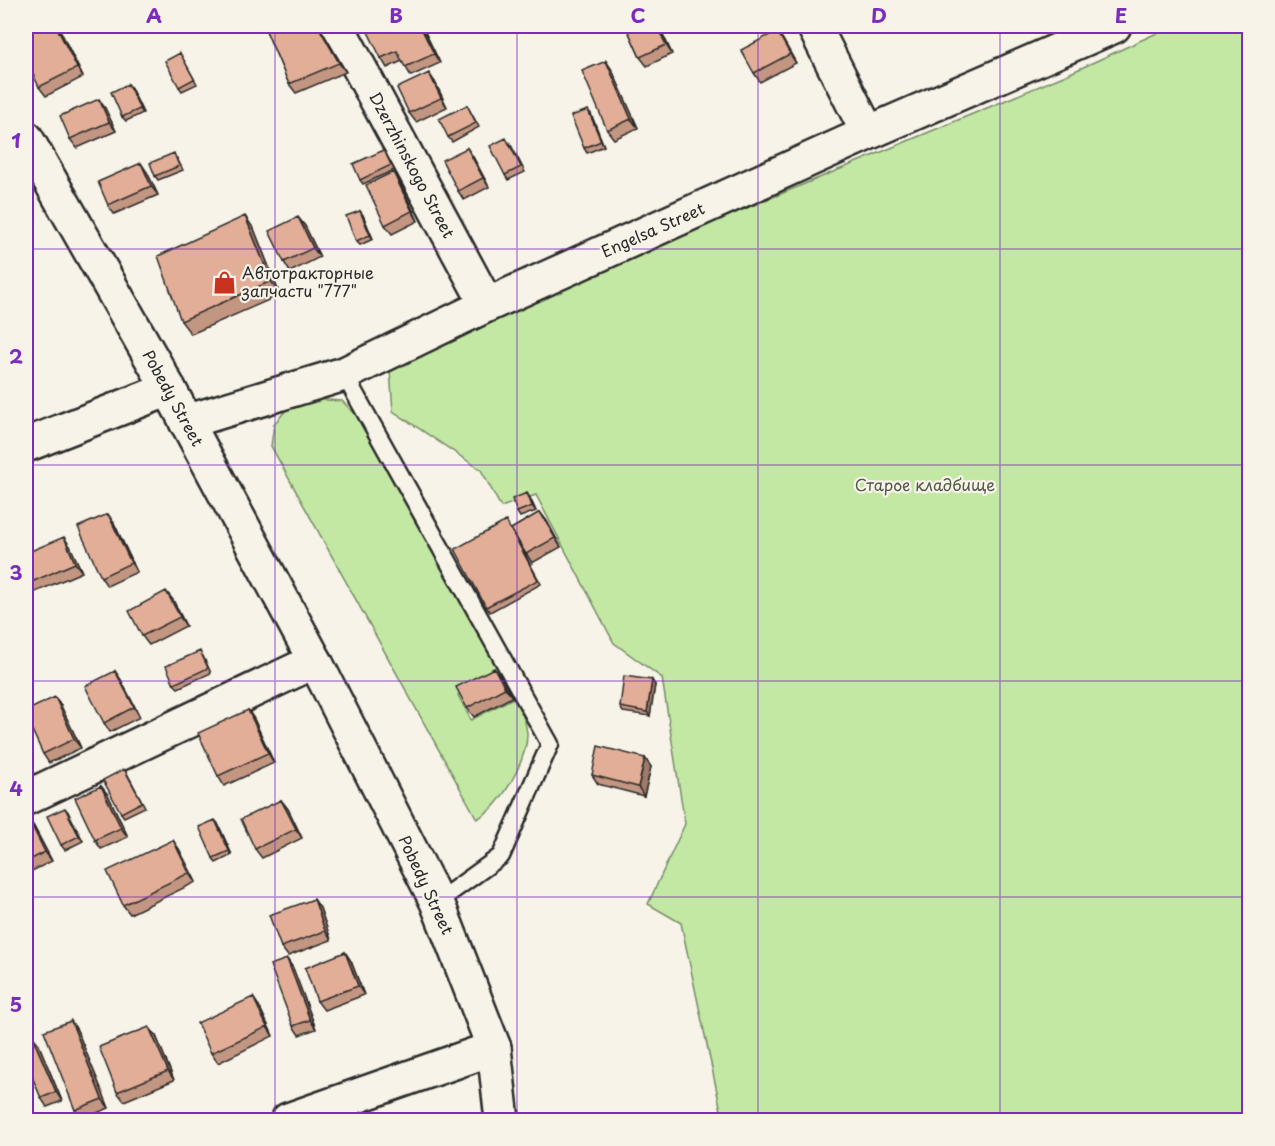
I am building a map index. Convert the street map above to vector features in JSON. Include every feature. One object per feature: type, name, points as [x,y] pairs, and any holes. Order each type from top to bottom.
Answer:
[{"type":"street","name":"Dzerzhinskogo Street","points":[[337,26],[487,305]]},
{"type":"street","points":[[814,26],[868,133]]},
{"type":"street","name":"Engelsa Street","points":[[186,422],[344,374],[487,305],[868,133],[1072,34],[1114,26]]},
{"type":"street","name":"Pobedy Street","points":[[26,138],[169,389],[315,661],[437,902],[494,1048],[502,1120]]},
{"type":"street","points":[[26,445],[169,389]]},
{"type":"street","points":[[26,798],[315,661]]},
{"type":"street","points":[[288,1120],[494,1048]]},
{"type":"lane","points":[[344,374],[550,744],[501,856],[437,902]]},
{"type":"green space","name":"Старое кладбище","points":[[1172,26],[1249,26],[1249,1120],[723,1120],[681,923],[648,904],[685,824],[662,678],[614,643],[536,495],[501,507],[481,470],[393,411],[390,370],[416,346],[1066,75]]},
{"type":"green space","points":[[312,399],[342,401],[364,423],[485,641],[500,674],[458,695],[471,720],[513,698],[524,719],[526,742],[517,771],[495,805],[477,819],[271,446],[274,424],[288,408]]},
{"type":"building","points":[[37,26],[56,26],[77,68],[39,87],[26,59],[26,31]]},
{"type":"building","points":[[264,26],[318,26],[339,63],[289,84]]},
{"type":"building","points":[[382,26],[420,26],[434,54],[405,67],[397,51],[381,58],[368,32]]},
{"type":"building","points":[[626,26],[657,26],[666,45],[640,57]]},
{"type":"building","points":[[777,31],[790,54],[754,73],[741,50]]},
{"type":"building","points":[[180,53],[194,79],[179,87],[165,61]]},
{"type":"building","points":[[606,61],[631,119],[607,130],[582,71]]},
{"type":"building","points":[[429,73],[441,98],[409,113],[397,88]]},
{"type":"building","points":[[128,84],[140,109],[122,117],[111,92]]},
{"type":"building","points":[[99,99],[109,122],[70,139],[60,116]]},
{"type":"building","points":[[467,105],[476,123],[448,137],[439,119]]},
{"type":"building","points":[[588,110],[601,141],[584,148],[571,116]]},
{"type":"building","points":[[506,138],[521,167],[505,175],[490,146]]},
{"type":"building","points":[[467,148],[483,178],[458,191],[442,160]]},
{"type":"building","points":[[384,150],[391,165],[360,180],[353,164]]},
{"type":"building","points":[[174,153],[179,166],[155,176],[150,163]]},
{"type":"building","points":[[141,163],[151,186],[108,205],[98,182]]},
{"type":"building","points":[[393,172],[412,211],[385,225],[366,185]]},
{"type":"building","points":[[360,211],[370,235],[356,241],[346,216]]},
{"type":"building","name":"Автотракторные запчасти \"777\"","points":[[245,216],[271,281],[181,321],[158,256]]},
{"type":"building","points":[[298,217],[313,248],[284,262],[269,231]]},
{"type":"building","points":[[527,493],[532,506],[517,512],[512,499]]},
{"type":"building","points":[[540,512],[555,538],[526,554],[511,529]]},
{"type":"building","points":[[108,514],[131,563],[101,577],[78,527]]},
{"type":"building","points":[[506,521],[538,580],[486,607],[455,549]]},
{"type":"building","points":[[64,537],[75,563],[27,584],[26,553]]},
{"type":"building","points":[[166,591],[180,617],[142,636],[129,611]]},
{"type":"building","points":[[200,651],[208,668],[174,684],[166,666]]},
{"type":"building","points":[[494,668],[505,688],[467,708],[456,687]]},
{"type":"building","points":[[115,671],[134,707],[104,723],[85,686]]},
{"type":"building","points":[[624,676],[652,680],[647,712],[620,707]]},
{"type":"building","points":[[55,697],[74,739],[43,754],[26,717],[26,711]]},
{"type":"building","points":[[248,710],[268,753],[218,776],[198,733]]},
{"type":"building","points":[[598,746],[645,758],[638,787],[592,775]]},
{"type":"building","points":[[124,769],[142,802],[121,813],[103,780]]},
{"type":"building","points":[[101,786],[121,828],[95,840],[75,798]]},
{"type":"building","points":[[281,800],[296,829],[255,849],[241,819]]},
{"type":"building","points":[[65,808],[79,836],[61,845],[47,816]]},
{"type":"building","points":[[28,818],[45,852],[26,862],[26,819]]},
{"type":"building","points":[[215,820],[229,851],[213,858],[199,827]]},
{"type":"building","points":[[173,840],[189,873],[123,905],[107,871]]},
{"type":"building","points":[[314,899],[325,931],[281,947],[269,915]]},
{"type":"building","points":[[345,952],[358,986],[317,1001],[305,968]]},
{"type":"building","points":[[287,959],[310,1020],[293,1026],[270,965]]},
{"type":"building","points":[[253,997],[267,1027],[211,1053],[197,1023]]},
{"type":"building","points":[[71,1021],[102,1099],[75,1110],[44,1031]]},
{"type":"building","points":[[149,1027],[168,1071],[117,1092],[99,1047]]},
{"type":"building","points":[[31,1034],[56,1092],[41,1098],[26,1062],[26,1037]]},
{"type":"building","points":[[26,1103],[34,1120],[26,1120]]},
{"type":"place","name":"Автотракторные запчасти \"777\"","points":[[224,282]]}]
